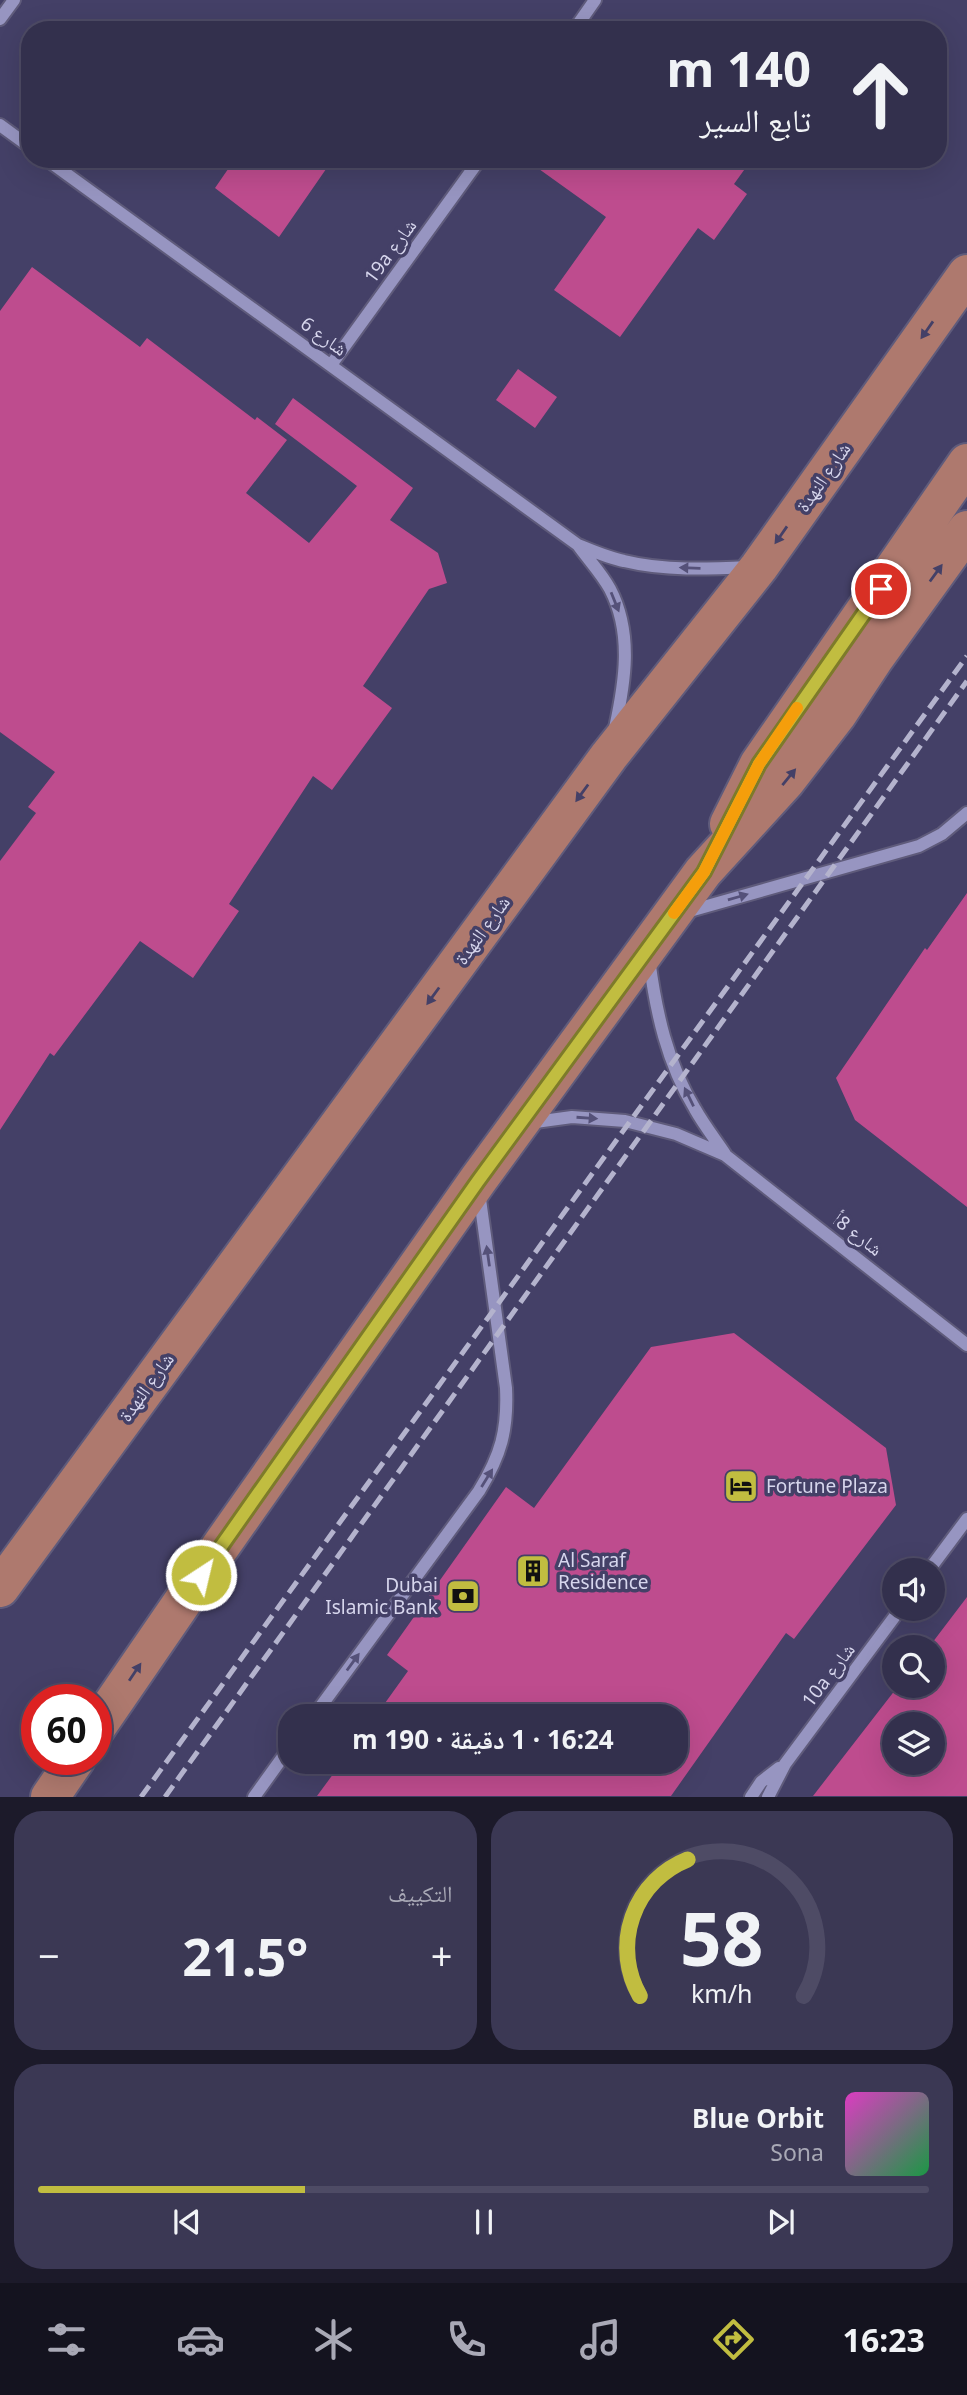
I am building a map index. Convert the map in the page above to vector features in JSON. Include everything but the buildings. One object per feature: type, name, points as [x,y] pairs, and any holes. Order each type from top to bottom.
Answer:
[{"type":"main road","name":"شارع النهدة","points":[[0,1588],[609,756],[758,567],[967,274]]},
{"type":"main road","points":[[704,872],[759,764],[967,463]]},
{"type":"main road","points":[[112,1705],[519,1124],[704,872],[786,781],[820,737],[967,530]]},
{"type":"main road","points":[[50,1797],[64,1775]]},
{"type":"street","points":[[0,19],[14,0]]},
{"type":"street","points":[[580,21],[595,0]]},
{"type":"street","points":[[0,125],[21,140]]},
{"type":"street","name":"شارع 6","points":[[58,168],[578,545],[624,561],[668,567],[758,567]]},
{"type":"street","name":"19a شارع","points":[[331,365],[473,168]]},
{"type":"street","name":"شارع 6","points":[[578,545],[610,588],[624,624],[622,697],[609,756]]},
{"type":"street","points":[[672,916],[919,846],[942,834],[967,813]]},
{"type":"street","name":"شارع 8أ","points":[[648,948],[655,1004],[670,1058],[694,1108],[725,1155]]},
{"type":"street","name":"شارع 8أ","points":[[519,1124],[572,1118],[625,1121],[677,1134],[725,1155],[967,1345]]},
{"type":"street","points":[[323,1704],[479,1491],[494,1468],[503,1442],[508,1415],[506,1388],[478,1181]]},
{"type":"street","points":[[938,1558],[967,1519]]},
{"type":"street","name":"10a شارع","points":[[768,1797],[785,1764],[891,1621]]},
{"type":"street","points":[[254,1797],[278,1764]]},
{"type":"street","name":"10a شارع","points":[[751,1797],[761,1782],[785,1764]]},
{"type":"railway","points":[[141,1797],[967,656]]},
{"type":"railway","points":[[165,1797],[967,681]]},
{"type":"slow traffic","points":[[674,913],[704,872],[759,764],[797,708]]},
{"type":"place","name":"Fortune Plaza","points":[[741,1486]]},
{"type":"place","name":"Al Saraf Residence","points":[[533,1571]]},
{"type":"place","name":"Dubai Islamic Bank","points":[[463,1596]]},
{"type":"route","points":[[201,1575],[478,1181],[704,872],[759,764],[881,589]]}]
